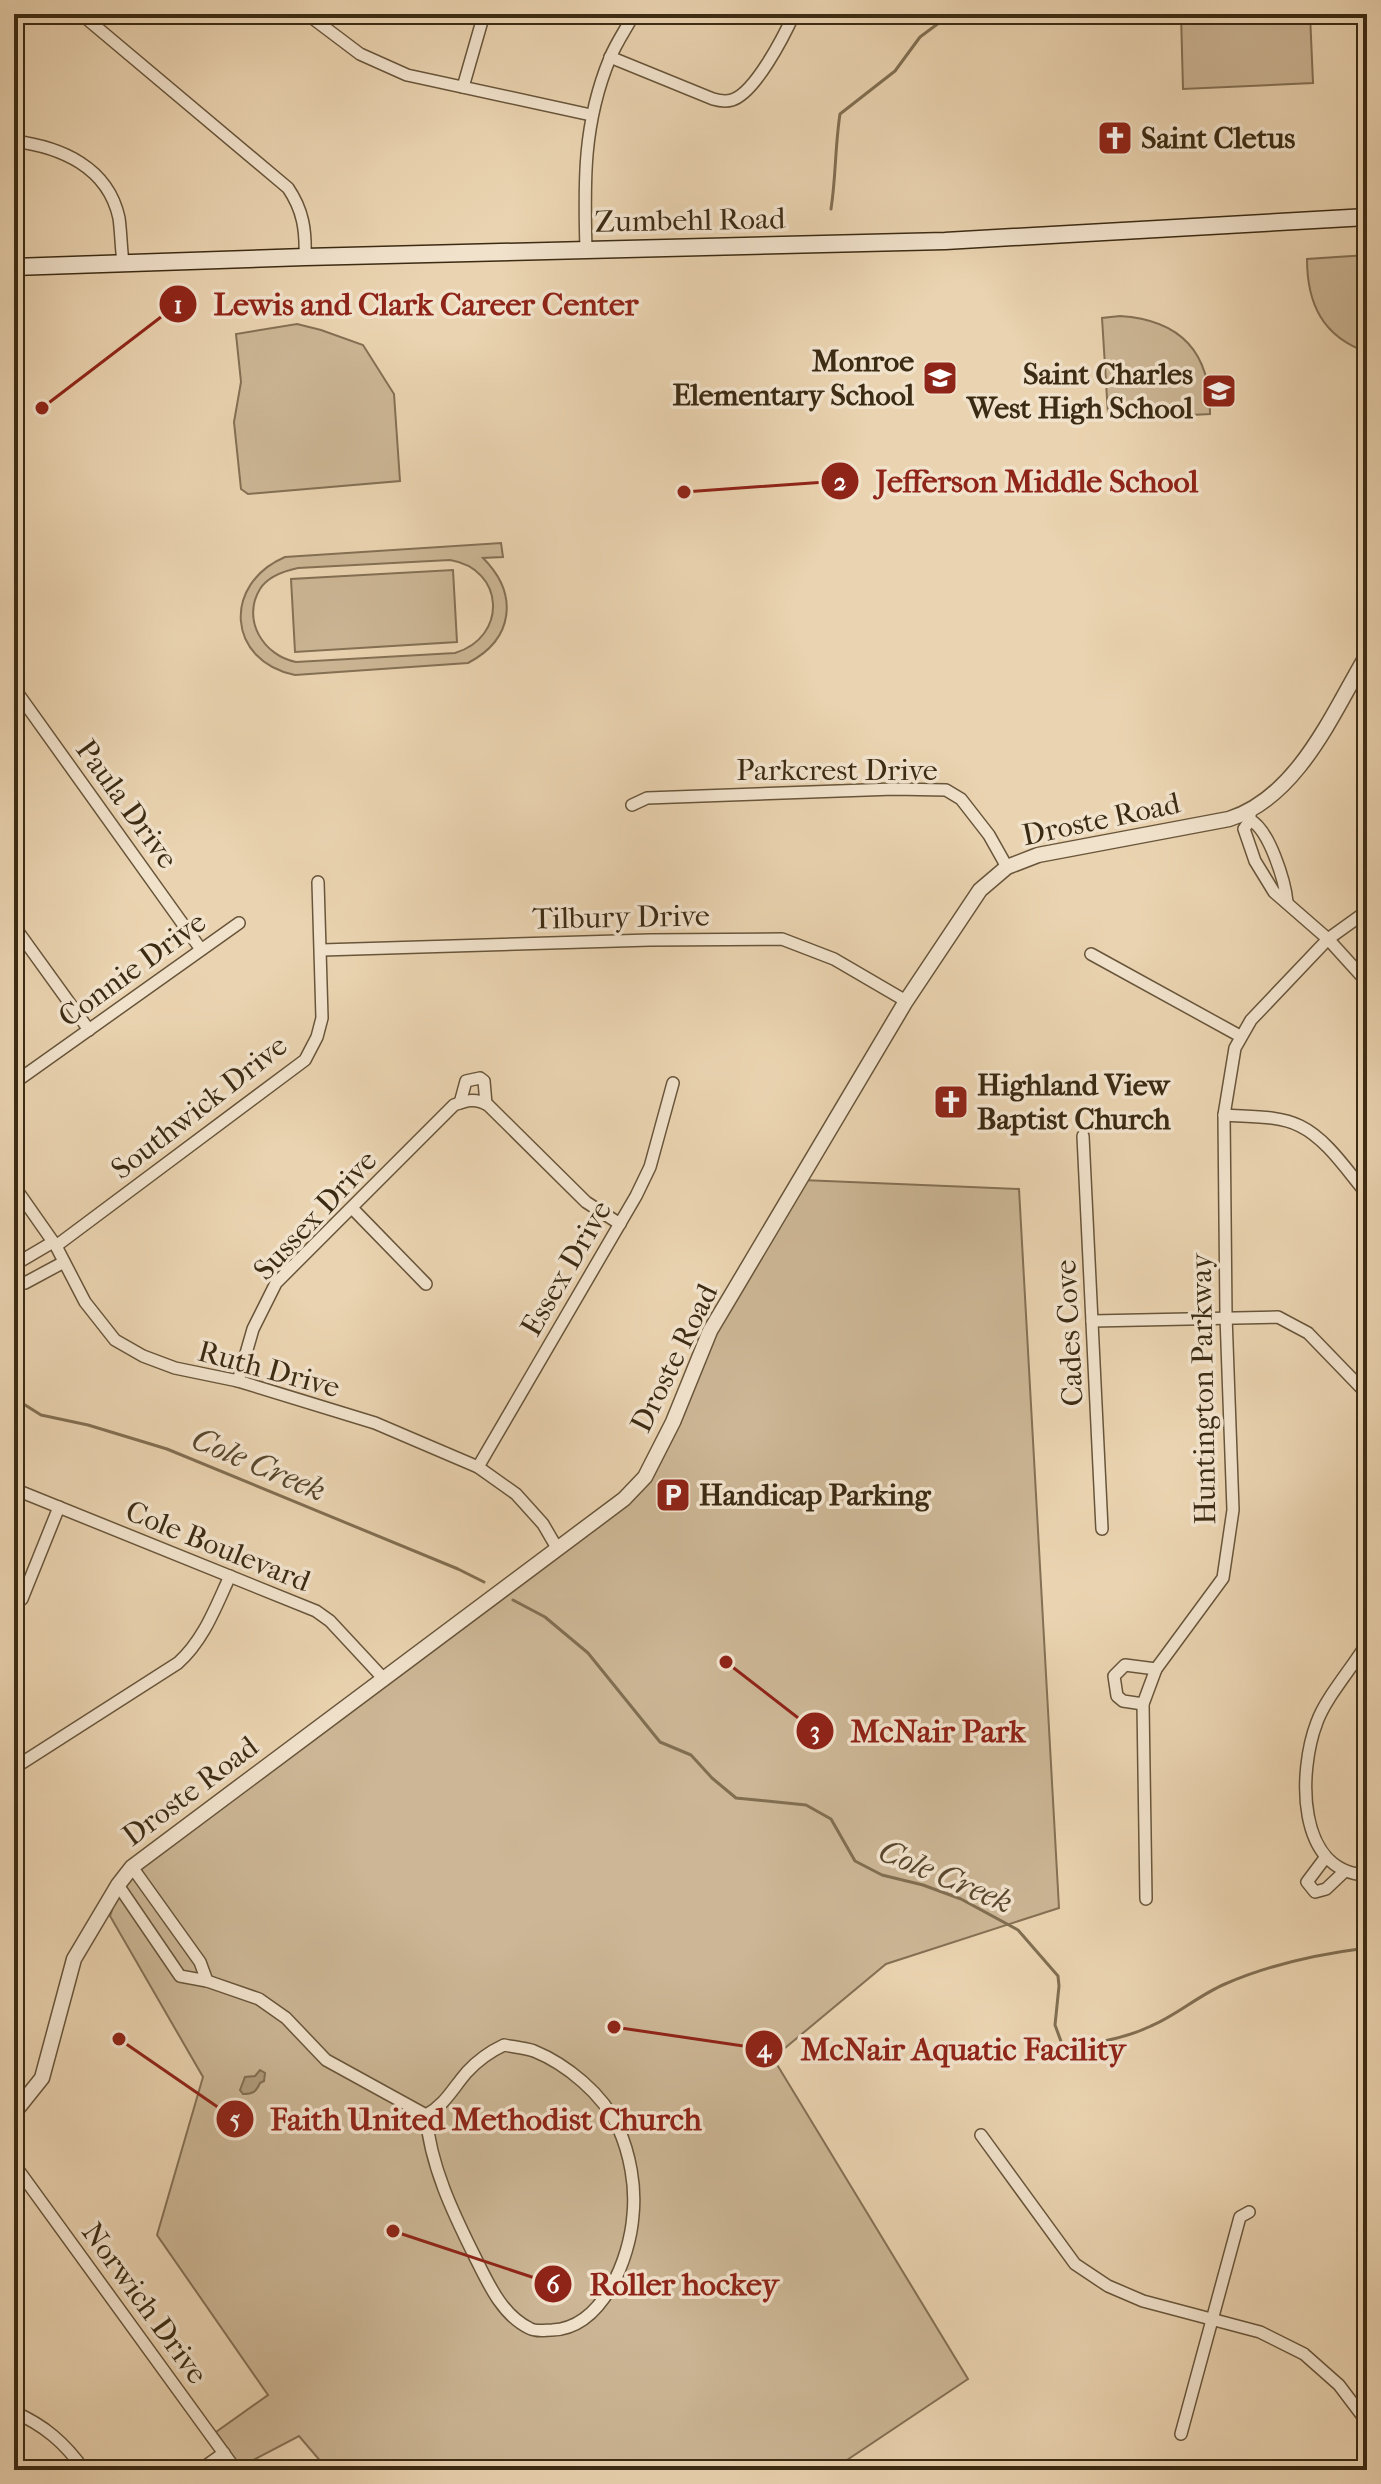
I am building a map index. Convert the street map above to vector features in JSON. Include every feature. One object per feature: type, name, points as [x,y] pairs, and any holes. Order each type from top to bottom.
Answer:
[{"type":"main road","name":"Zumbehl Road","points":[[14,267],[945,241],[1367,217]]},
{"type":"street","points":[[81,14],[288,188],[299,203],[306,229],[305,257]]},
{"type":"street","points":[[463,87],[484,14]]},
{"type":"street","points":[[586,250],[584,172],[591,115],[610,57],[634,14]]},
{"type":"street","points":[[610,57],[713,99],[724,102],[734,100],[751,87],[794,14]]},
{"type":"street","points":[[311,15],[360,54],[407,75],[591,115]]},
{"type":"street","points":[[14,141],[52,147],[78,158],[104,184],[118,216],[123,262]]},
{"type":"street","name":"Droste Road","points":[[14,2113],[42,2078],[74,1959],[132,1867],[624,1499],[645,1477],[673,1422],[710,1331],[906,1001],[980,890],[1007,867],[1038,855],[1250,816],[1284,786],[1303,762],[1367,655]]},
{"type":"street","name":"Paula Drive","points":[[14,688],[200,948]]},
{"type":"street","name":"Parkcrest Drive","points":[[632,805],[647,798],[946,790],[961,799],[989,835],[1007,867]]},
{"type":"street","points":[[1287,902],[1281,873],[1262,829],[1250,816],[1244,829],[1255,861],[1274,892],[1328,939],[1367,982]]},
{"type":"street","name":"Southwick Drive","points":[[14,1265],[54,1244],[305,1060],[317,1037],[322,1018],[318,882]]},
{"type":"street","name":"Huntington Parkway","points":[[1146,1899],[1143,1704],[1156,1669],[1223,1578],[1233,1510],[1226,1316],[1224,1115],[1235,1048],[1251,1020],[1328,939],[1367,911]]},
{"type":"street","name":"Connie Drive","points":[[14,1083],[239,923]]},
{"type":"street","points":[[14,926],[89,1030]]},
{"type":"street","name":"Tilbury Drive","points":[[322,950],[782,939],[834,959],[906,1001]]},
{"type":"street","points":[[1091,954],[1240,1036]]},
{"type":"street","name":"Sussex Drive","points":[[238,1381],[253,1329],[276,1283],[454,1105],[460,1103],[466,1081],[480,1078],[484,1081],[486,1104],[586,1202],[620,1224]]},
{"type":"street","name":"Essex Drive","points":[[478,1467],[650,1167],[673,1083]]},
{"type":"street","points":[[460,1103],[472,1099],[486,1104]]},
{"type":"street","points":[[1224,1115],[1266,1118],[1299,1125],[1320,1139],[1367,1194]]},
{"type":"street","name":"Cades Cove","points":[[1083,1136],[1102,1529]]},
{"type":"street","name":"Ruth Drive","points":[[14,1186],[54,1244],[85,1302],[115,1340],[143,1356],[175,1368],[238,1381],[375,1423],[478,1467],[516,1494],[543,1524],[557,1548]]},
{"type":"street","points":[[352,1208],[426,1284]]},
{"type":"street","points":[[14,1284],[25,1283],[64,1262]]},
{"type":"street","points":[[1092,1321],[1278,1317],[1297,1325],[1328,1351],[1367,1394]]},
{"type":"street","name":"Cole Boulevard","points":[[14,1489],[324,1616],[383,1678]]},
{"type":"street","points":[[14,1605],[22,1599],[59,1507]]},
{"type":"street","points":[[14,1768],[178,1663],[202,1635],[230,1576]]},
{"type":"street","points":[[1367,1643],[1318,1719],[1307,1756],[1306,1794],[1311,1831],[1325,1858],[1350,1874],[1367,1875]]},
{"type":"street","points":[[1143,1704],[1123,1701],[1117,1696],[1113,1686],[1114,1676],[1125,1665],[1156,1669]]},
{"type":"street","points":[[1325,1858],[1307,1882],[1315,1892],[1326,1889],[1345,1871]]},
{"type":"street","points":[[132,1867],[200,1962],[207,1981]]},
{"type":"street","points":[[118,1885],[180,1976],[207,1981],[259,1999],[286,2018],[326,2060],[426,2115]]},
{"type":"street","points":[[504,2045],[533,2051],[562,2066],[593,2092],[617,2125],[627,2154],[631,2169],[633,2217],[611,2287],[585,2319],[563,2329],[531,2330],[508,2313],[486,2280],[451,2208],[428,2134],[426,2115],[440,2107],[484,2055],[504,2045]]},
{"type":"street","points":[[981,2135],[1075,2264],[1108,2286],[1143,2301],[1260,2332],[1304,2354],[1339,2385],[1367,2422]]},
{"type":"street","name":"Norwich Drive","points":[[14,2164],[236,2470]]},
{"type":"street","points":[[1181,2434],[1240,2217],[1249,2212]]},
{"type":"street","points":[[14,2412],[34,2420],[66,2445],[84,2470]]},
{"type":"street","points":[[200,2470],[224,2453]]},
{"type":"shaded area","points":[[1181,14],[1310,14],[1313,83],[1183,89]]},
{"type":"shaded area","points":[[1367,255],[1367,352],[1339,337],[1320,317],[1310,290],[1307,259]]},
{"type":"shaded area","points":[[1120,316],[1160,324],[1189,344],[1205,374],[1210,414],[1116,419],[1108,414],[1102,318]]},
{"type":"shaded area","points":[[297,324],[363,345],[394,394],[400,481],[248,494],[241,489],[234,422],[241,382],[236,334]]},
{"type":"shaded area","points":[[501,543],[503,557],[483,558],[502,586],[506,615],[502,629],[495,642],[468,663],[295,675],[272,667],[256,654],[245,639],[241,621],[243,603],[250,585],[265,569],[285,557]],"holes":[[[450,560],[468,566],[481,576],[490,589],[493,604],[491,619],[484,633],[472,645],[455,653],[296,662],[274,652],[259,635],[255,624],[255,601],[263,584],[293,569]]]},
{"type":"shaded area","points":[[453,570],[457,642],[295,652],[291,579]]},
{"type":"shaded area","points":[[802,1180],[1019,1189],[1059,1908],[886,1964],[773,2058],[968,2379],[832,2470],[328,2470],[299,2436],[240,2467],[216,2432],[268,2395],[157,2235],[203,2077],[110,1916],[123,1878],[645,1477],[710,1331]]},
{"type":"shaded area","points":[[260,2070],[265,2073],[264,2081],[254,2092],[243,2094],[240,2090],[245,2077],[255,2076]]},
{"type":"waterway","points":[[831,209],[840,114],[895,71],[920,37],[951,14]]},
{"type":"waterway","name":"Cole Creek","points":[[14,1398],[41,1415],[88,1425],[167,1449],[484,1582]]},
{"type":"waterway","name":"Cole Creek","points":[[513,1600],[545,1617],[588,1653],[660,1742],[691,1755],[736,1798],[806,1805],[831,1819],[855,1861],[882,1875],[961,1899],[1018,1930],[1058,1976],[1055,2025],[1062,2044],[1096,2043],[1131,2034],[1242,1977],[1295,1961],[1367,1948]]},
{"type":"place","name":"Saint Cletus","points":[[1115,138]]},
{"type":"place","name":"Monroe Elementary School","points":[[940,378]]},
{"type":"place","name":"Saint Charles West High School","points":[[1219,391]]},
{"type":"place","name":"Lewis and Clark Career Center","points":[[42,408]]},
{"type":"place","name":"Jefferson Middle School","points":[[684,492]]},
{"type":"place","name":"Highland View Baptist Church","points":[[951,1102]]},
{"type":"place","name":"Handicap Parking","points":[[673,1495]]},
{"type":"place","name":"McNair Park","points":[[726,1662]]},
{"type":"place","name":"McNair Aquatic Facility","points":[[614,2027]]},
{"type":"place","name":"Faith United Methodist Church","points":[[119,2039]]},
{"type":"place","name":"Roller hockey","points":[[393,2231]]}]
